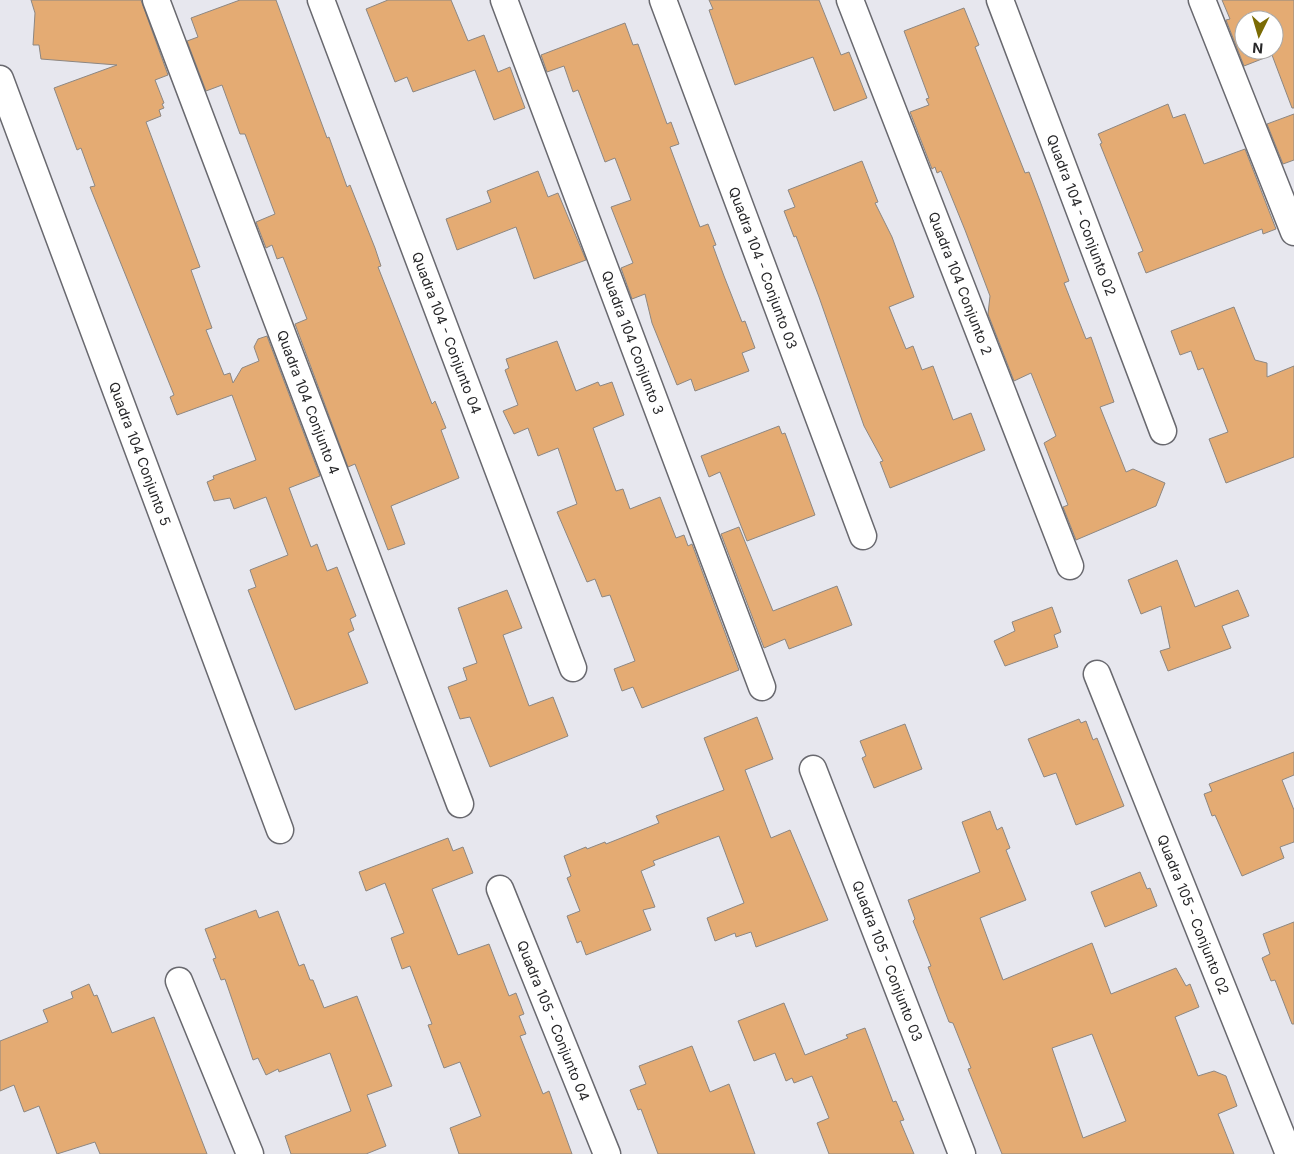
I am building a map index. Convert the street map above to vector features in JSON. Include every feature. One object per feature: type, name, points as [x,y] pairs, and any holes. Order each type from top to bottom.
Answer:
[{"type":"street","name":"Quadra 104 Conjunto 4","points":[[156,0],[460,804]]},
{"type":"street","name":"Quadra 104 - Conjunto 04","points":[[321,0],[574,668]]},
{"type":"street","name":"Quadra 104 Conjunto 3","points":[[504,0],[762,687]]},
{"type":"street","name":"Quadra 104 - Conjunto 03","points":[[662,0],[863,536]]},
{"type":"street","name":"Quadra 104 Conjunto 2","points":[[850,0],[1070,566]]},
{"type":"street","name":"Quadra 104 - Conjunto 02","points":[[1000,0],[1163,431]]},
{"type":"street","points":[[1202,0],[1294,232]]},
{"type":"street","name":"Quadra 104 Conjunto 5","points":[[0,79],[280,830]]},
{"type":"street","name":"Quadra 105 - Conjunto 02","points":[[1097,674],[1289,1154]]},
{"type":"street","name":"Quadra 105 - Conjunto 03","points":[[813,769],[962,1154]]},
{"type":"street","name":"Quadra 105 - Conjunto 04","points":[[500,889],[607,1154]]},
{"type":"street","points":[[179,980],[250,1154]]},
{"type":"building","points":[[31,0],[141,0],[168,75],[155,80],[164,103],[162,104],[164,108],[159,110],[161,116],[146,122],[200,267],[191,270],[212,328],[206,330],[224,375],[230,373],[233,383],[242,368],[259,361],[254,347],[258,339],[267,336],[320,476],[289,488],[311,547],[317,544],[327,571],[337,567],[356,616],[350,619],[354,630],[348,633],[368,683],[295,710],[248,590],[256,587],[250,570],[288,555],[266,497],[234,509],[230,498],[214,501],[207,482],[214,479],[213,476],[256,460],[232,395],[177,415],[170,397],[174,395],[90,187],[95,186],[81,148],[77,150],[54,88],[117,65],[41,59],[39,45],[33,45],[35,13]]},
{"type":"building","points":[[240,0],[276,0],[327,138],[329,137],[347,187],[350,185],[375,248],[381,266],[378,267],[432,404],[435,401],[446,428],[441,430],[459,478],[391,506],[405,544],[388,550],[355,464],[348,467],[295,324],[307,319],[283,257],[277,259],[272,245],[266,248],[256,222],[275,214],[245,134],[240,134],[222,85],[206,91],[187,41],[198,37],[191,18]]},
{"type":"building","points":[[388,0],[451,0],[468,41],[484,35],[498,72],[510,67],[525,108],[494,120],[475,70],[413,92],[407,77],[395,82],[366,9]]},
{"type":"building","points":[[709,0],[819,0],[841,55],[849,52],[867,98],[834,111],[813,57],[735,85],[709,10],[713,9]]},
{"type":"building","points":[[1222,0],[1294,0],[1294,108],[1292,108],[1274,60],[1284,60],[1284,10],[1234,10],[1234,40],[1226,20],[1230,19]]},
{"type":"building","points":[[964,8],[979,45],[975,47],[1025,173],[1029,172],[1040,201],[1069,281],[1064,283],[1086,339],[1091,337],[1114,402],[1100,407],[1126,472],[1133,469],[1165,483],[1156,506],[1076,540],[1063,507],[1068,505],[1044,443],[1056,436],[1031,373],[1014,381],[988,314],[990,296],[965,230],[941,171],[937,173],[935,167],[932,169],[910,112],[929,105],[926,99],[929,98],[904,31]]},
{"type":"building","points":[[625,23],[633,45],[638,44],[667,124],[671,122],[679,144],[670,147],[700,227],[708,224],[716,245],[713,246],[724,276],[742,322],[745,321],[755,348],[742,353],[749,371],[695,391],[691,379],[677,385],[652,323],[645,294],[632,299],[621,268],[633,263],[611,207],[631,200],[615,158],[605,162],[578,90],[573,92],[564,66],[547,72],[541,55]]},
{"type":"building","points":[[1242,60],[1259,60],[1244,66]]},
{"type":"building","points":[[1168,104],[1173,118],[1185,114],[1204,164],[1245,149],[1276,229],[1263,234],[1262,229],[1146,273],[1138,253],[1143,251],[1100,144],[1102,143],[1098,134]]},
{"type":"building","points":[[1294,114],[1294,160],[1283,164],[1267,124]]},
{"type":"building","points":[[862,161],[878,202],[875,203],[892,237],[914,297],[889,307],[906,349],[913,346],[922,370],[933,366],[953,420],[971,413],[985,450],[890,488],[880,462],[883,461],[864,426],[819,297],[796,236],[794,237],[784,211],[795,207],[788,190]]},
{"type":"building","points":[[538,171],[548,197],[558,193],[586,260],[534,279],[516,227],[457,250],[446,219],[491,202],[487,191]]},
{"type":"building","points":[[1234,307],[1255,360],[1267,363],[1267,377],[1294,366],[1294,457],[1226,483],[1209,439],[1228,432],[1203,368],[1198,370],[1191,351],[1180,355],[1171,331]]},
{"type":"building","points":[[557,341],[576,391],[598,382],[600,386],[612,382],[624,415],[593,428],[616,491],[623,489],[630,509],[660,497],[676,538],[684,535],[688,546],[692,544],[739,670],[642,708],[633,687],[622,691],[614,669],[635,661],[610,595],[602,597],[595,579],[587,582],[557,512],[577,504],[558,448],[538,456],[528,428],[514,434],[503,411],[518,405],[505,370],[509,368],[506,359]]},
{"type":"building","points":[[779,426],[782,434],[785,433],[815,515],[747,541],[720,472],[709,477],[701,456]]},
{"type":"building","points":[[739,527],[773,611],[837,586],[852,625],[789,649],[785,639],[764,648],[721,534]]},
{"type":"building","points":[[1177,560],[1195,607],[1238,590],[1249,616],[1222,626],[1231,648],[1168,671],[1160,651],[1170,648],[1161,606],[1141,614],[1128,580]]},
{"type":"building","points":[[507,590],[522,628],[503,635],[529,706],[553,697],[568,736],[490,767],[470,717],[460,719],[448,687],[467,680],[463,668],[477,663],[458,608]]},
{"type":"building","points":[[1052,607],[1061,632],[1054,635],[1058,647],[1005,666],[994,641],[1015,631],[1012,622]]},
{"type":"building","points":[[757,717],[773,759],[745,770],[771,838],[790,830],[828,920],[756,947],[751,932],[736,937],[735,933],[715,941],[707,918],[744,903],[719,836],[653,861],[655,865],[641,871],[655,907],[643,910],[651,930],[586,955],[581,941],[577,943],[567,916],[580,911],[567,878],[571,876],[564,856],[586,847],[587,849],[605,842],[606,844],[659,823],[656,816],[724,790],[704,738]]},
{"type":"building","points":[[1079,719],[1081,723],[1086,721],[1093,740],[1097,738],[1124,806],[1076,825],[1056,773],[1044,777],[1028,739]]},
{"type":"building","points":[[905,724],[922,769],[874,788],[862,758],[866,756],[860,741]]},
{"type":"building","points":[[1294,752],[1294,775],[1282,780],[1294,810],[1294,842],[1280,847],[1284,858],[1242,876],[1215,815],[1212,816],[1204,794],[1212,791],[1209,784]]},
{"type":"building","points":[[990,811],[997,830],[1002,827],[1010,848],[1006,850],[1026,900],[980,918],[1003,980],[1092,943],[1111,994],[1176,968],[1186,986],[1190,984],[1199,1007],[1175,1017],[1198,1076],[1214,1071],[1226,1076],[1237,1106],[1218,1114],[1234,1154],[1002,1154],[968,1069],[971,1068],[953,1023],[949,1022],[928,967],[931,966],[913,921],[915,919],[908,900],[980,872],[962,822]],"holes":[[[1092,1034],[1126,1121],[1083,1138],[1052,1048]]]},
{"type":"building","points":[[448,838],[453,851],[463,847],[473,873],[432,889],[458,955],[489,944],[509,996],[516,993],[524,1014],[519,1016],[526,1034],[520,1036],[543,1094],[549,1091],[572,1154],[459,1154],[450,1128],[481,1116],[460,1062],[444,1068],[428,1025],[432,1024],[410,966],[402,969],[391,938],[404,933],[385,883],[366,891],[359,872]]},
{"type":"building","points":[[1140,872],[1147,889],[1150,888],[1157,906],[1105,927],[1091,892]]},
{"type":"building","points":[[256,910],[259,918],[278,911],[299,966],[304,964],[310,980],[313,980],[324,1008],[357,996],[392,1086],[367,1095],[386,1146],[366,1154],[291,1154],[285,1136],[351,1111],[330,1053],[279,1072],[278,1069],[266,1075],[258,1058],[253,1060],[225,979],[221,980],[213,959],[216,958],[205,929]]},
{"type":"building","points":[[1294,922],[1294,1024],[1292,1024],[1275,980],[1271,981],[1262,958],[1270,954],[1263,934]]},
{"type":"building","points":[[89,984],[94,996],[97,995],[112,1033],[154,1017],[207,1154],[100,1154],[95,1142],[57,1154],[39,1106],[24,1112],[14,1085],[0,1091],[0,1041],[48,1022],[43,1010],[73,998],[71,992]]},
{"type":"building","points":[[784,1003],[805,1055],[848,1038],[846,1035],[865,1028],[893,1102],[896,1101],[904,1120],[900,1121],[914,1154],[829,1154],[817,1123],[829,1118],[812,1076],[794,1083],[792,1078],[786,1081],[775,1053],[754,1061],[738,1021]]},
{"type":"building","points":[[692,1046],[710,1092],[729,1084],[755,1154],[658,1154],[641,1109],[638,1110],[630,1090],[646,1084],[639,1066]]}]
